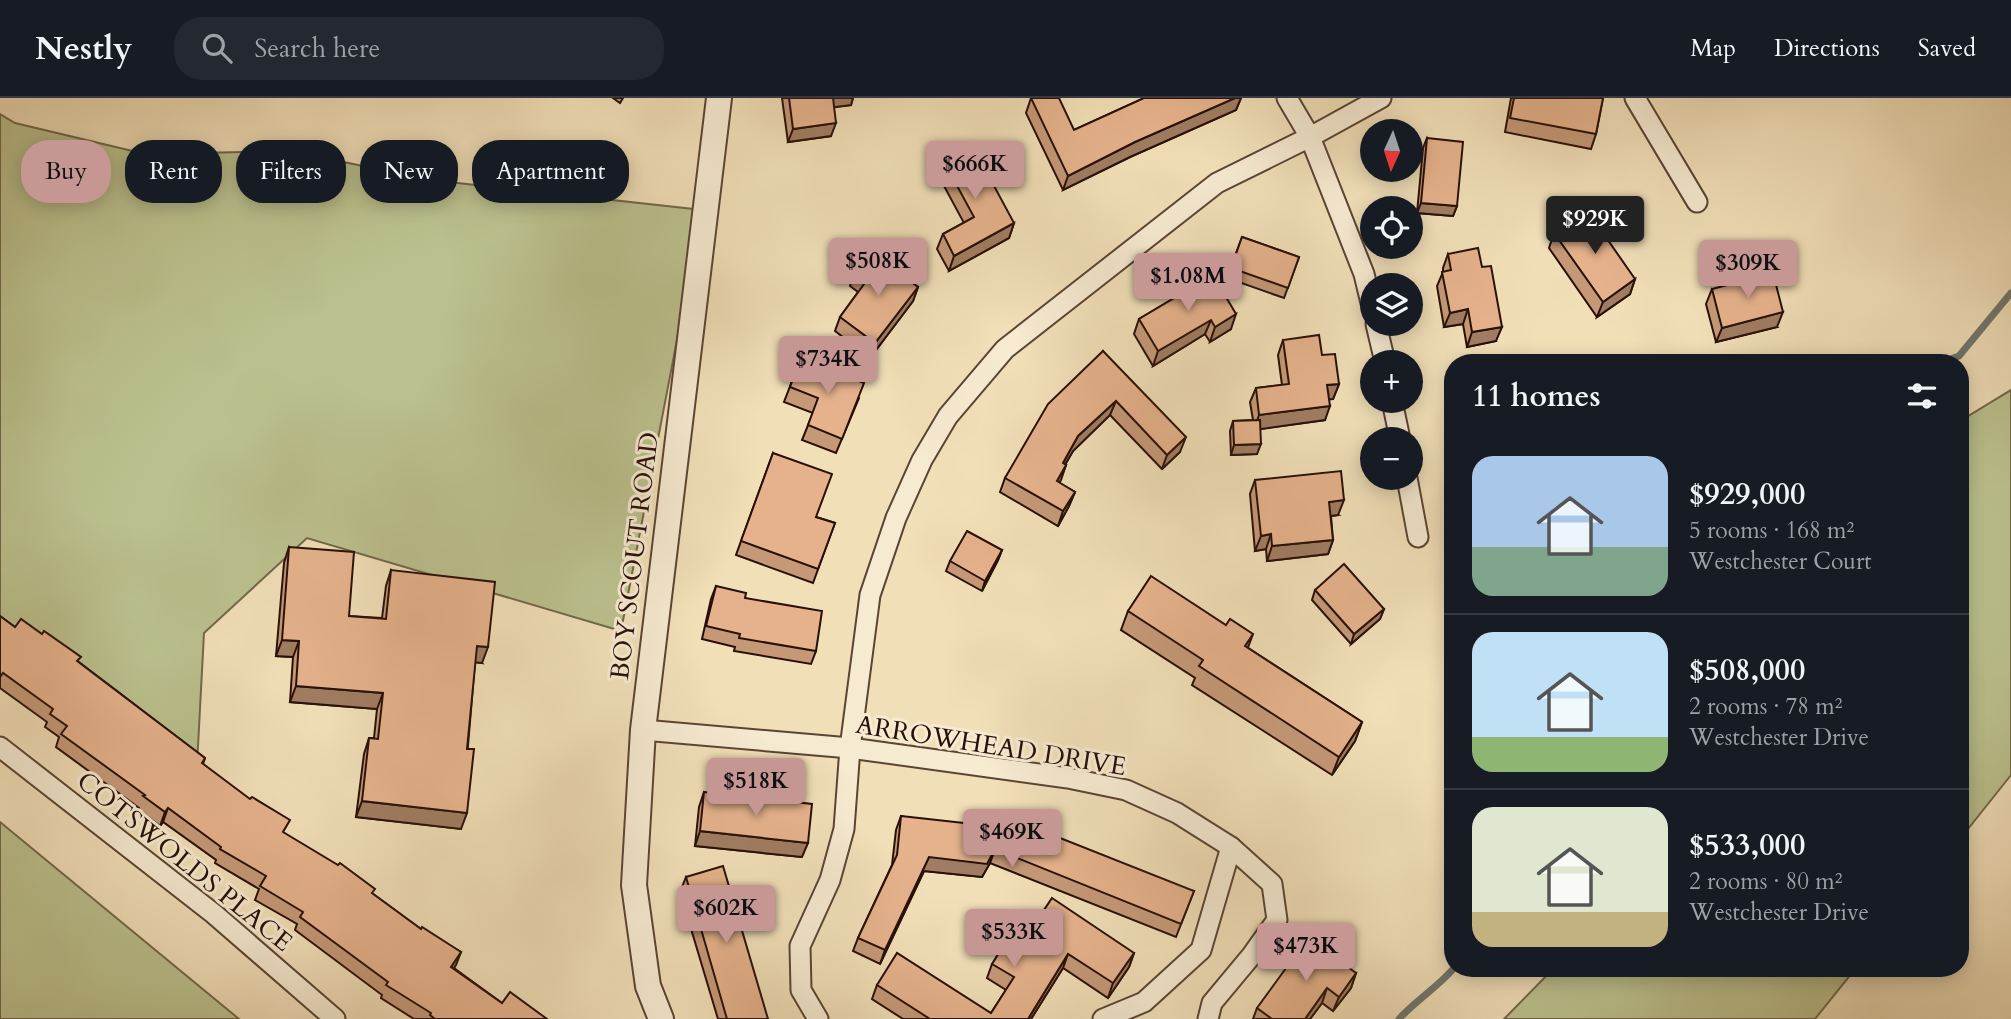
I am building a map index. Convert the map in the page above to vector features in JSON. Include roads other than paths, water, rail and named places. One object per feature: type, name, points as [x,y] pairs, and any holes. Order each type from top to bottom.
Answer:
[{"type":"street","name":"BOY SCOUT ROAD","points":[[662,1019],[648,986],[634,885],[643,730],[719,98]]},
{"type":"street","points":[[1287,98],[1310,137],[1364,273]]},
{"type":"street","points":[[818,1019],[801,990],[800,946],[830,880],[844,829],[850,748],[870,595],[896,518],[922,460],[948,415],[1005,349],[1217,183],[1381,98]]},
{"type":"street","points":[[1635,98],[1697,202]]},
{"type":"street","points":[[1409,490],[1418,537]]},
{"type":"street","name":"ARROWHEAD DRIVE","points":[[643,730],[850,748],[1068,778],[1126,790],[1177,813],[1231,847],[1272,884],[1278,920],[1212,1003],[1208,1019]]},
{"type":"street","name":"COTSWOLDS PLACE","points":[[0,747],[214,914],[335,1019]]},
{"type":"street","points":[[1103,1019],[1144,1002],[1201,950],[1231,847]]},
{"type":"waterway","points":[[1961,354],[2011,293]]},
{"type":"waterway","points":[[1399,1019],[1445,977]]}]
